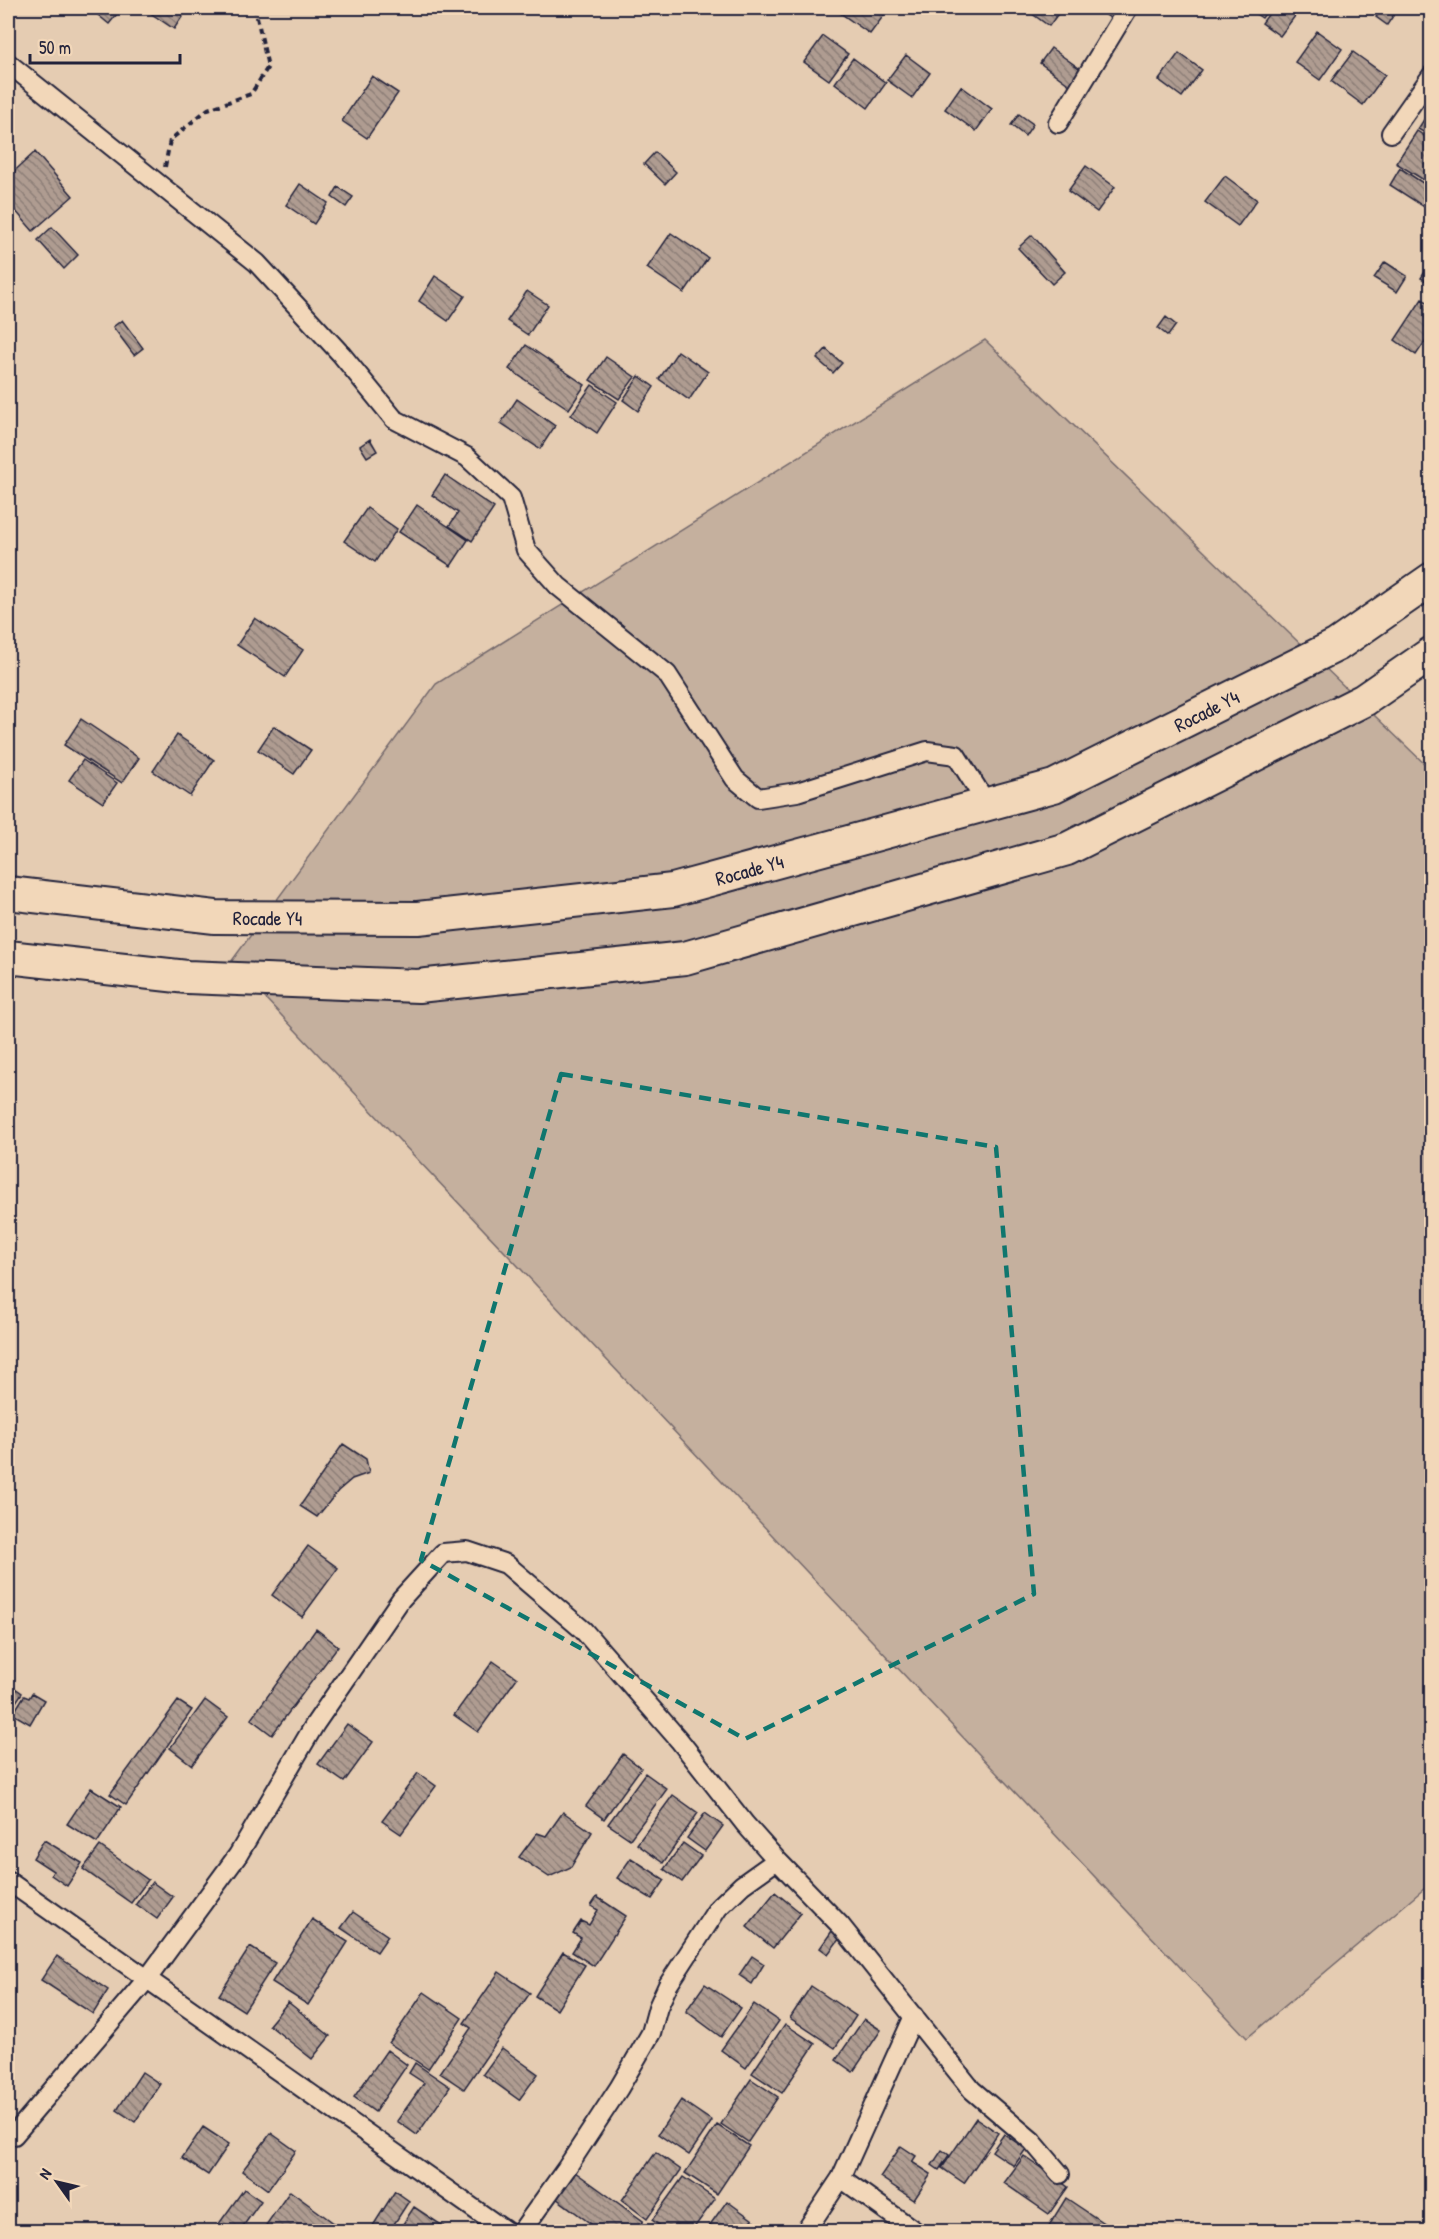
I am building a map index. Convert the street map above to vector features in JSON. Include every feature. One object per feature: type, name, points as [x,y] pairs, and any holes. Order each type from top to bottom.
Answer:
[{"type":"highway","name":"Rocade Y4","points":[[8,892],[215,917],[418,918],[673,890],[1054,786],[1337,645],[1431,579]]},
{"type":"highway","points":[[8,957],[187,977],[418,986],[685,958],[1066,849],[1364,700],[1431,653]]},
{"type":"street","points":[[1058,123],[1128,8]]},
{"type":"street","points":[[8,63],[257,263],[341,354],[394,419],[467,457],[511,498],[526,550],[558,586],[667,674],[711,738],[735,778],[758,798],[797,792],[927,751],[956,755],[987,804]]},
{"type":"street","points":[[1391,133],[1431,75]]},
{"type":"street","points":[[14,2135],[147,1979],[238,1855],[315,1724],[401,1599],[442,1553],[467,1551],[506,1564],[583,1630],[679,1740],[745,1824],[841,1926],[972,2090],[1032,2141],[1060,2174]]},
{"type":"street","points":[[521,2232],[619,2088],[651,2033],[658,2007],[668,1985],[718,1908],[742,1885],[777,1860]]},
{"type":"street","points":[[8,1881],[507,2232]]},
{"type":"street","points":[[805,2232],[841,2178],[914,2016]]},
{"type":"street","points":[[841,2178],[916,2232]]},
{"type":"path","points":[[162,186],[170,140],[208,109],[250,94],[268,67],[255,8]]},
{"type":"highlighted area","points":[[561,1074],[996,1147],[1034,1594],[745,1739],[421,1560]]},
{"type":"shaded area","points":[[985,340],[1431,770],[1431,1883],[1247,2038],[231,962],[436,684]]},
{"type":"building","points":[[105,8],[111,8],[118,13],[109,24],[98,15]]},
{"type":"building","points":[[143,8],[188,8],[174,29]]},
{"type":"building","points":[[842,8],[882,8],[887,11],[870,34],[839,12]]},
{"type":"building","points":[[1024,8],[1055,8],[1060,11],[1049,26]]},
{"type":"building","points":[[1096,8],[1116,8],[1124,13],[1117,23]]},
{"type":"building","points":[[1247,8],[1269,8],[1262,18]]},
{"type":"building","points":[[1273,8],[1301,8],[1280,36],[1262,23]]},
{"type":"building","points":[[1383,8],[1395,13],[1387,25],[1376,17]]},
{"type":"building","points":[[1317,31],[1342,49],[1320,80],[1295,62]]},
{"type":"building","points":[[823,36],[848,54],[829,80],[804,62]]},
{"type":"building","points":[[1051,48],[1090,76],[1079,92],[1040,63]]},
{"type":"building","points":[[1353,52],[1385,75],[1363,105],[1331,81]]},
{"type":"building","points":[[1179,53],[1202,70],[1182,97],[1159,80]]},
{"type":"building","points":[[906,55],[930,73],[912,98],[887,80]]},
{"type":"building","points":[[853,58],[886,83],[868,108],[835,83]]},
{"type":"building","points":[[372,76],[398,93],[367,138],[342,121]]},
{"type":"building","points":[[961,86],[992,109],[976,131],[945,109]]},
{"type":"building","points":[[1430,110],[1432,111],[1432,137],[1418,129]]},
{"type":"building","points":[[1019,114],[1033,124],[1025,136],[1011,125]]},
{"type":"building","points":[[1417,131],[1432,141],[1432,185],[1396,163]]},
{"type":"building","points":[[35,152],[73,196],[33,231],[8,202],[8,177]]},
{"type":"building","points":[[655,152],[676,172],[665,184],[644,164]]},
{"type":"building","points":[[1086,166],[1115,187],[1097,212],[1068,191]]},
{"type":"building","points":[[1400,168],[1432,189],[1432,212],[1390,185]]},
{"type":"building","points":[[1225,176],[1257,200],[1238,226],[1205,202]]},
{"type":"building","points":[[300,184],[328,203],[314,224],[286,205]]},
{"type":"building","points":[[338,187],[353,197],[346,207],[332,197]]},
{"type":"building","points":[[52,227],[78,255],[64,269],[38,240]]},
{"type":"building","points":[[671,233],[708,258],[684,293],[647,268]]},
{"type":"building","points":[[1032,235],[1065,272],[1052,284],[1018,248]]},
{"type":"building","points":[[1432,261],[1432,285],[1421,278]]},
{"type":"building","points":[[1385,262],[1407,276],[1397,292],[1374,278]]},
{"type":"building","points":[[435,276],[465,296],[448,321],[419,301]]},
{"type":"building","points":[[527,291],[548,305],[528,335],[507,321]]},
{"type":"building","points":[[1422,299],[1432,305],[1432,331],[1416,355],[1395,340]]},
{"type":"building","points":[[1166,317],[1176,325],[1168,336],[1158,328]]},
{"type":"building","points":[[122,320],[143,348],[134,355],[113,327]]},
{"type":"building","points":[[526,345],[585,385],[569,409],[509,369]]},
{"type":"building","points":[[826,349],[842,363],[833,373],[817,359]]},
{"type":"building","points":[[678,351],[708,372],[689,400],[659,379]]},
{"type":"building","points":[[606,357],[635,377],[619,399],[590,380]]},
{"type":"building","points":[[639,376],[654,387],[638,411],[623,400]]},
{"type":"building","points":[[592,385],[617,402],[597,433],[571,415]]},
{"type":"building","points":[[517,399],[555,426],[540,449],[501,423]]},
{"type":"building","points":[[370,439],[377,451],[367,457],[360,446]]},
{"type":"building","points":[[445,475],[494,508],[472,541],[449,526],[458,513],[432,495]]},
{"type":"building","points":[[417,505],[468,540],[451,566],[399,532]]},
{"type":"building","points":[[367,508],[397,529],[375,562],[344,541]]},
{"type":"building","points":[[255,618],[303,650],[285,677],[237,645]]},
{"type":"building","points":[[81,719],[139,758],[122,783],[64,745]]},
{"type":"building","points":[[274,726],[311,750],[294,774],[258,750]]},
{"type":"building","points":[[177,735],[214,760],[190,796],[153,771]]},
{"type":"building","points":[[83,760],[117,783],[103,803],[69,780]]},
{"type":"building","points":[[343,1444],[366,1459],[369,1473],[352,1479],[338,1491],[317,1517],[300,1506]]},
{"type":"building","points":[[308,1546],[338,1568],[302,1617],[272,1595]]},
{"type":"building","points":[[316,1629],[338,1646],[272,1735],[251,1719]]},
{"type":"building","points":[[493,1661],[517,1678],[478,1732],[454,1715]]},
{"type":"building","points":[[8,1683],[22,1693],[10,1711],[8,1709]]},
{"type":"building","points":[[32,1693],[44,1700],[30,1724],[13,1714],[24,1696],[29,1698]]},
{"type":"building","points":[[205,1700],[228,1717],[192,1765],[170,1748]]},
{"type":"building","points":[[178,1701],[192,1710],[126,1805],[110,1794]]},
{"type":"building","points":[[347,1724],[373,1742],[344,1782],[318,1764]]},
{"type":"building","points":[[623,1754],[641,1768],[604,1819],[586,1806]]},
{"type":"building","points":[[418,1773],[436,1786],[401,1834],[382,1821]]},
{"type":"building","points":[[645,1773],[667,1789],[630,1839],[608,1824]]},
{"type":"building","points":[[91,1788],[121,1807],[97,1843],[67,1824]]},
{"type":"building","points":[[673,1795],[698,1813],[663,1863],[637,1844]]},
{"type":"building","points":[[563,1812],[592,1832],[571,1867],[549,1877],[519,1857],[537,1833],[546,1836]]},
{"type":"building","points":[[705,1813],[723,1826],[705,1851],[687,1838]]},
{"type":"building","points":[[44,1840],[82,1863],[67,1886],[51,1875],[53,1871],[33,1858]]},
{"type":"building","points":[[683,1843],[701,1856],[682,1882],[664,1869]]},
{"type":"building","points":[[100,1846],[148,1880],[131,1903],[83,1869]]},
{"type":"building","points":[[631,1858],[665,1880],[652,1899],[617,1878]]},
{"type":"building","points":[[152,1882],[173,1897],[157,1919],[136,1904]]},
{"type":"building","points":[[775,1892],[801,1913],[773,1948],[747,1927]]},
{"type":"building","points":[[597,1897],[626,1916],[594,1966],[572,1952],[581,1938],[573,1933],[581,1921],[589,1925],[598,1910],[591,1906]]},
{"type":"building","points":[[353,1912],[388,1936],[377,1952],[341,1928]]},
{"type":"building","points":[[312,1919],[348,1942],[308,2005],[272,1982]]},
{"type":"building","points":[[834,1928],[843,1934],[828,1954],[820,1948]]},
{"type":"building","points":[[250,1947],[275,1963],[244,2011],[219,1995]]},
{"type":"building","points":[[563,1952],[585,1965],[557,2010],[535,1996]]},
{"type":"building","points":[[57,1956],[108,1990],[93,2014],[41,1980]]},
{"type":"building","points":[[752,1956],[764,1964],[752,1984],[739,1975]]},
{"type":"building","points":[[499,1972],[530,1993],[464,2089],[440,2073],[471,2028],[464,2023]]},
{"type":"building","points":[[705,1984],[741,2008],[721,2037],[686,2011]]},
{"type":"building","points":[[811,1986],[856,2016],[835,2048],[790,2018]]},
{"type":"building","points":[[424,1992],[462,2018],[428,2069],[389,2043]]},
{"type":"building","points":[[288,2002],[330,2036],[312,2059],[269,2025]]},
{"type":"building","points":[[754,2004],[779,2021],[746,2068],[721,2050]]},
{"type":"building","points":[[864,2019],[881,2030],[853,2072],[836,2060]]},
{"type":"building","points":[[785,2024],[815,2044],[782,2093],[752,2073]]},
{"type":"building","points":[[502,2048],[538,2074],[519,2100],[483,2074]]},
{"type":"building","points":[[387,2050],[407,2065],[375,2112],[354,2097]]},
{"type":"building","points":[[415,2063],[450,2087],[417,2135],[397,2121],[424,2083],[409,2073]]},
{"type":"building","points":[[142,2072],[160,2084],[135,2122],[117,2110]]},
{"type":"building","points":[[751,2079],[778,2097],[748,2142],[721,2124]]},
{"type":"building","points":[[681,2100],[712,2121],[689,2155],[658,2134]]},
{"type":"building","points":[[976,2118],[998,2133],[964,2183],[942,2168]]},
{"type":"building","points":[[717,2125],[749,2146],[717,2194],[685,2173]]},
{"type":"building","points":[[203,2127],[229,2144],[208,2175],[182,2158]]},
{"type":"building","points":[[271,2133],[296,2151],[268,2190],[242,2171]]},
{"type":"building","points":[[1004,2134],[1026,2149],[1014,2166],[992,2151]]},
{"type":"building","points":[[901,2146],[916,2156],[912,2162],[931,2174],[914,2200],[880,2177]]},
{"type":"building","points":[[942,2150],[949,2155],[939,2170],[932,2165]]},
{"type":"building","points":[[656,2152],[681,2170],[647,2219],[622,2200]]},
{"type":"building","points":[[1024,2156],[1068,2187],[1049,2214],[1004,2183]]},
{"type":"building","points":[[575,2172],[643,2221],[635,2232],[602,2232],[556,2198]]},
{"type":"building","points":[[683,2177],[715,2199],[691,2232],[669,2232],[652,2220]]},
{"type":"building","points":[[244,2189],[261,2201],[239,2232],[213,2232]]},
{"type":"building","points":[[290,2191],[346,2232],[275,2232],[266,2225]]},
{"type":"building","points":[[395,2191],[409,2201],[389,2232],[369,2232]]},
{"type":"building","points":[[1066,2198],[1117,2232],[1045,2232]]},
{"type":"building","points":[[727,2201],[757,2223],[751,2232],[710,2232],[707,2229]]},
{"type":"building","points":[[414,2207],[452,2232],[408,2232],[401,2227]]}]
